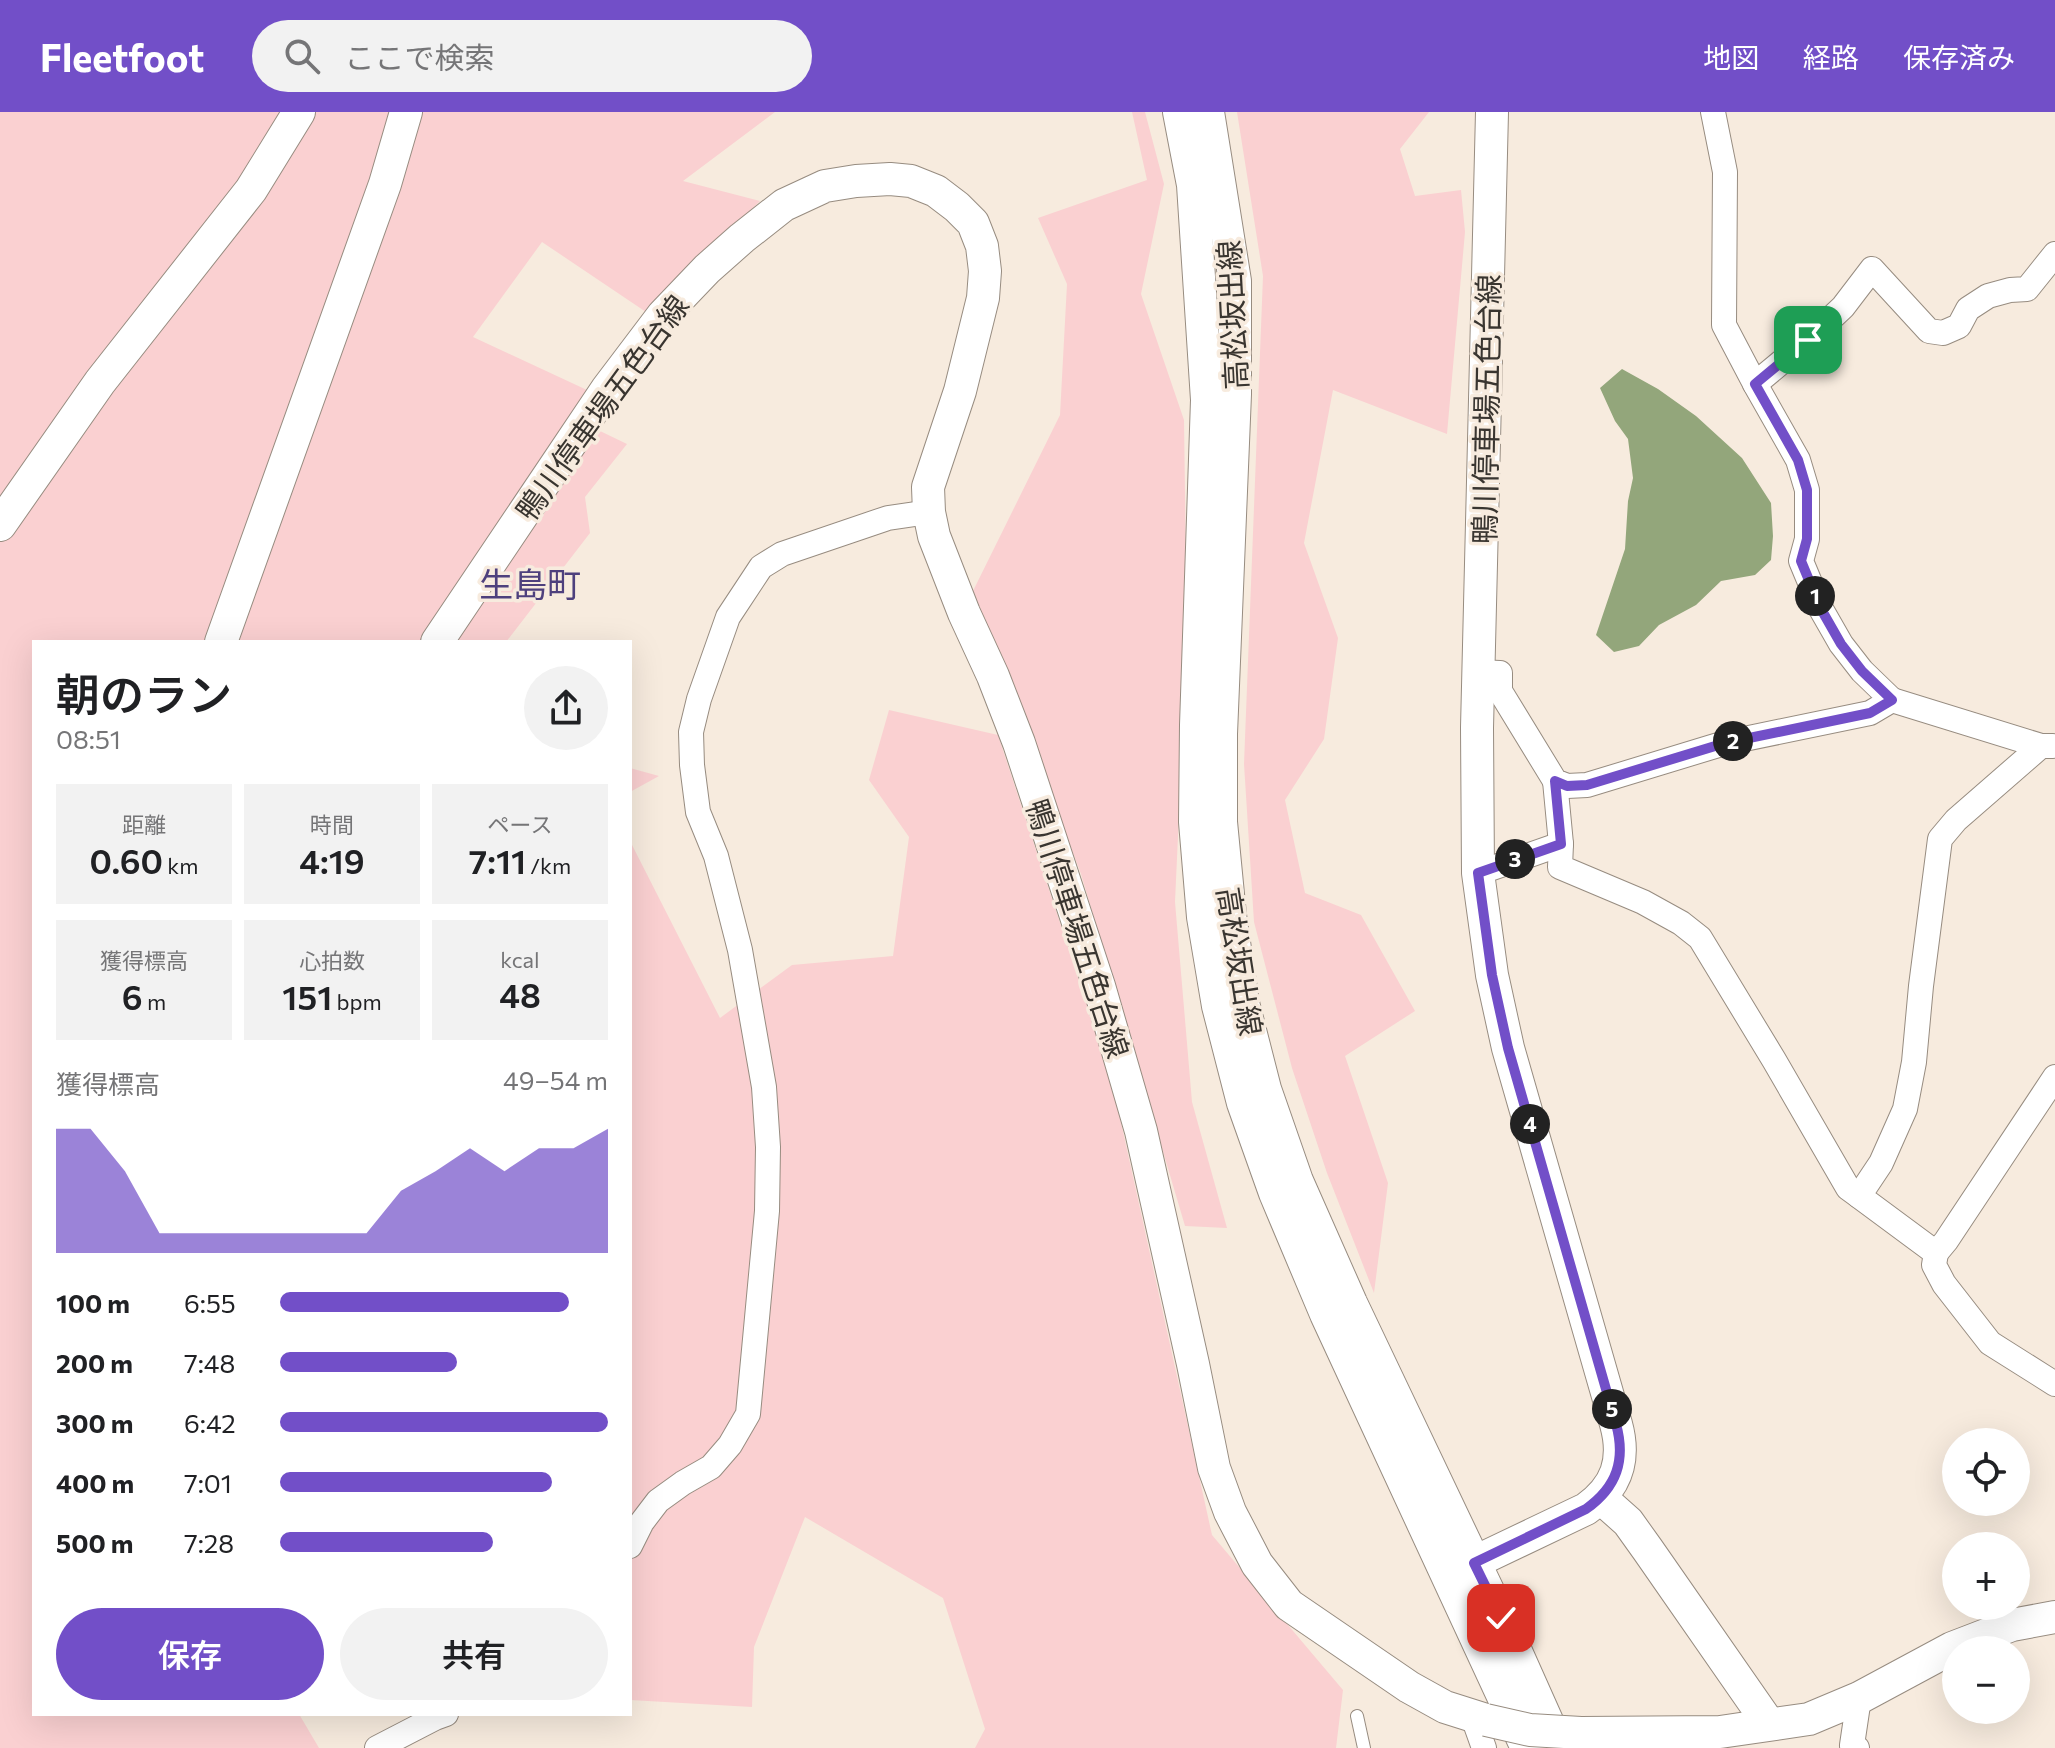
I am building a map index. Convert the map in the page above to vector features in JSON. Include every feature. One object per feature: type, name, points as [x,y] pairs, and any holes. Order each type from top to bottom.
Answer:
[{"type":"main road","points":[[0,525],[100,382],[251,190],[299,112]]},
{"type":"main road","points":[[222,640],[385,184],[406,112]]},
{"type":"main road","name":"高松坂出線","points":[[1179,112],[1193,185],[1207,400],[1195,822],[1203,917],[1218,1006],[1243,1103],[1275,1193],[1326,1314],[1460,1569],[1527,1748]]},
{"type":"main road","name":"高松坂出線","points":[[1208,112],[1235,281],[1235,394],[1221,734],[1221,822],[1243,1003],[1265,1089],[1297,1181],[1351,1303],[1456,1520],[1460,1569],[1501,1618],[1570,1741]]},
{"type":"main road","name":"鴨川停車場五色台線","points":[[1492,112],[1478,672],[1478,873],[1492,975],[1508,1048],[1619,1434],[1620,1463],[1601,1498]]},
{"type":"main road","name":"鴨川停車場五色台線","points":[[438,640],[598,401],[663,315],[707,269],[784,205],[825,186],[879,180],[911,181],[936,191],[973,223],[982,246],[985,271],[978,326],[928,487],[934,536],[1019,743],[1099,986],[1141,1131],[1214,1468],[1230,1512],[1257,1564],[1289,1605],[1409,1687],[1481,1729],[1530,1730],[1570,1741],[1720,1732],[1809,1719],[1859,1698],[1952,1648],[2012,1625],[2055,1617]]},
{"type":"main road","points":[[1460,1569],[1586,1509],[1601,1498],[1628,1522],[1769,1724]]},
{"type":"street","points":[[1713,112],[1725,172],[1724,325],[1798,460],[1807,490],[1807,539],[1801,561],[1821,609],[1855,662],[1892,700],[2048,746]]},
{"type":"street","points":[[1755,384],[1843,307],[1872,269],[1929,331],[1943,333],[1959,326],[1968,309],[1988,296],[2027,289],[2055,254]]},
{"type":"street","points":[[632,1542],[658,1501],[711,1467],[730,1445],[748,1414],[767,1211],[768,1147],[764,1087],[740,950],[716,856],[698,812],[691,732],[699,699],[728,617],[761,567],[782,554],[888,518],[929,512]]},
{"type":"street","points":[[1478,672],[1500,673],[1500,691],[1555,781],[1560,867],[1643,902],[1681,923],[1700,938],[1848,1188],[1936,1253]]},
{"type":"street","points":[[1555,781],[1567,786],[1587,785],[1725,743],[1870,713],[1892,700]]},
{"type":"street","points":[[1859,1196],[1881,1163],[1905,1109],[1914,1062],[1940,839],[1956,820],[2048,746]]},
{"type":"street","points":[[1478,873],[1561,844]]},
{"type":"street","points":[[2055,1077],[1936,1253],[1934,1265],[1944,1284],[1990,1343],[2055,1384]]},
{"type":"street","points":[[1853,1747],[1859,1698]]},
{"type":"street","points":[[377,1748],[440,1716]]},
{"type":"lane","points":[[1357,1716],[1364,1748]]},
{"type":"shaded area","points":[[0,112],[775,112],[683,181],[760,201],[649,314],[542,242],[473,337],[587,390],[571,417],[627,444],[585,497],[590,533],[508,640],[32,640],[32,1716],[300,1716],[319,1748],[0,1748]]},
{"type":"shaded area","points":[[1132,112],[1145,112],[1164,184],[1141,294],[1184,420],[1187,640],[1175,902],[1192,1102],[1227,1228],[1185,1226],[1081,874],[973,591],[1060,415],[1067,284],[1038,218],[1147,180]]},
{"type":"shaded area","points":[[1237,112],[1429,112],[1400,149],[1415,196],[1461,190],[1465,232],[1447,434],[1333,390],[1304,543],[1338,638],[1324,739],[1285,800],[1305,893],[1361,915],[1415,1011],[1345,1056],[1388,1183],[1374,1293],[1327,1173],[1292,1068],[1254,922],[1244,764],[1263,276]]},
{"type":"shaded area","points":[[1622,369],[1658,389],[1696,416],[1742,458],[1771,503],[1773,536],[1771,560],[1755,575],[1721,581],[1696,605],[1659,625],[1639,646],[1614,652],[1596,635],[1625,549],[1633,478],[1628,439],[1615,421],[1600,388]]},
{"type":"shaded area","points":[[889,710],[998,735],[1111,1077],[1212,1535],[1343,1690],[1336,1748],[975,1748],[985,1729],[943,1598],[805,1517],[754,1647],[752,1707],[632,1700],[632,845],[720,1018],[792,965],[893,956],[909,837],[869,780]]},
{"type":"shaded area","points":[[632,769],[659,776],[632,791]]},
{"type":"district","name":"生島町","points":[[530,583]]},
{"type":"route","points":[[1501,1618],[1474,1563],[1586,1509],[1601,1498],[1615,1477],[1620,1463],[1620,1446],[1508,1048],[1492,975],[1478,873],[1561,844],[1555,781],[1567,786],[1587,785],[1725,743],[1870,713],[1892,700],[1862,671],[1841,644],[1821,609],[1801,561],[1807,539],[1807,490],[1798,460],[1755,384],[1808,340]]}]
